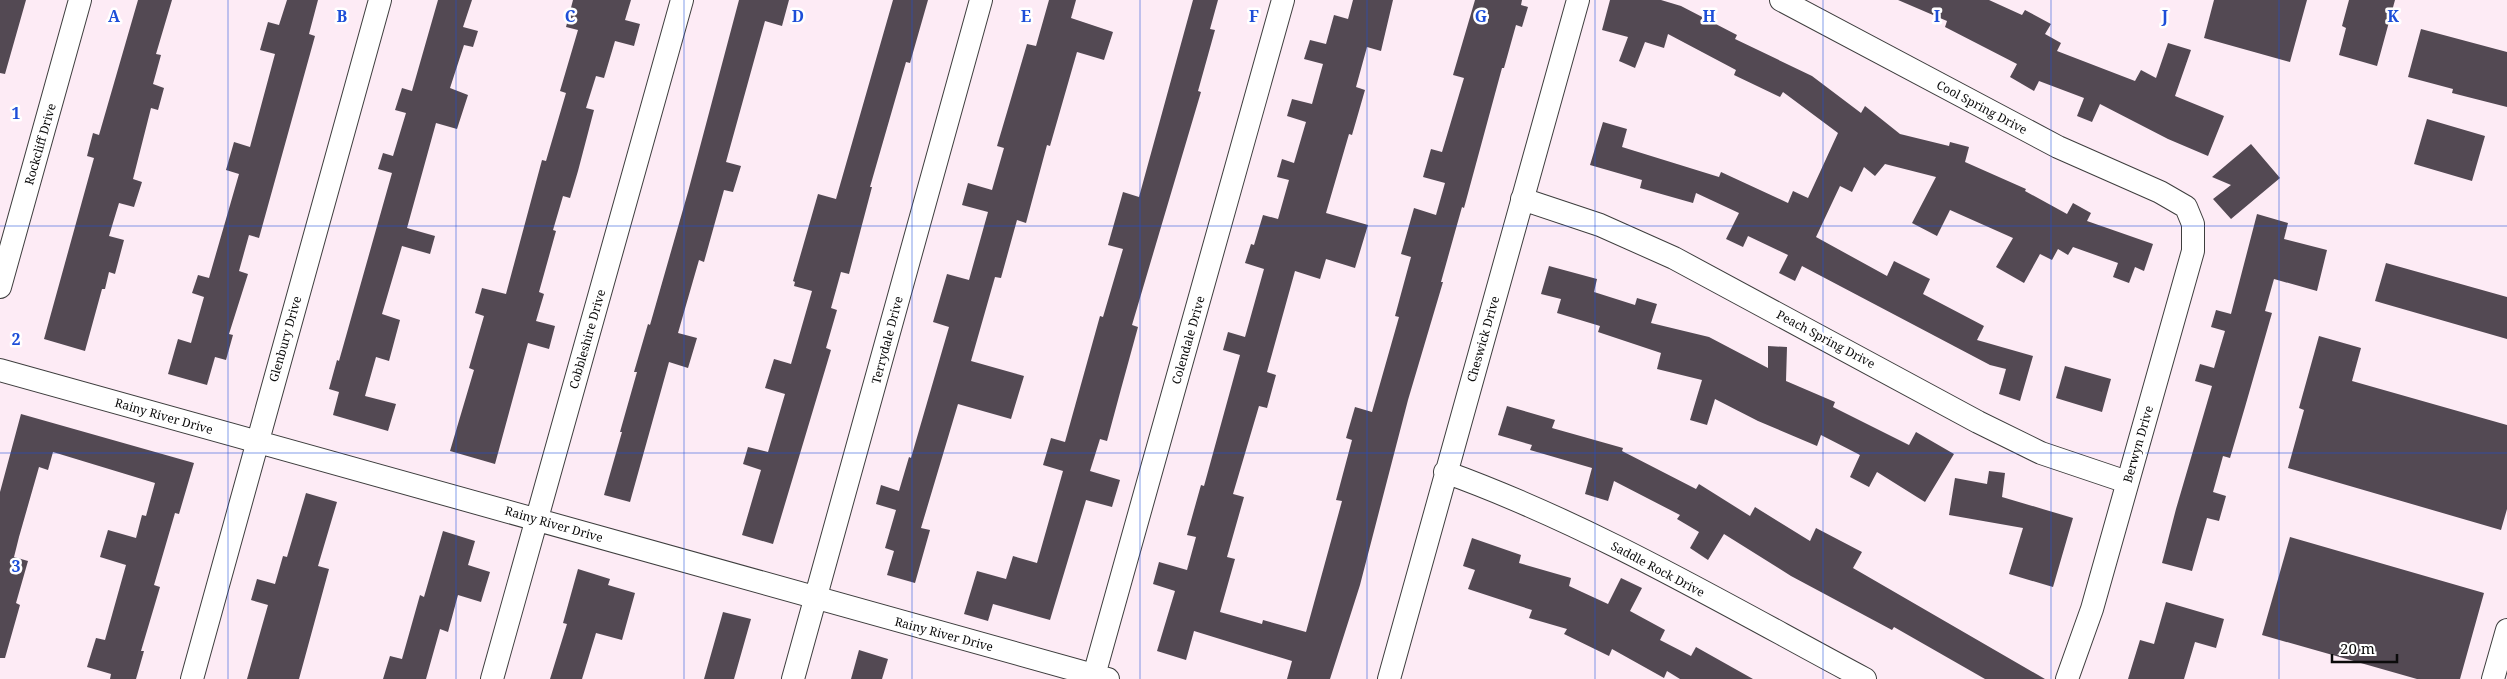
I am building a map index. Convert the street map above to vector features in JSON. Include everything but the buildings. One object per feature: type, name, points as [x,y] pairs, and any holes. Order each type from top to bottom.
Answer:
[{"type":"street","name":"Rockcliff Drive","points":[[0,287],[80,0]]},
{"type":"street","name":"Glenbury Drive","points":[[192,679],[380,0]]},
{"type":"street","name":"Cobbleshire Drive","points":[[492,679],[682,0]]},
{"type":"street","name":"Terrydale Drive","points":[[793,679],[981,0]]},
{"type":"street","name":"Colendale Drive","points":[[1098,678],[1283,0]]},
{"type":"street","name":"Cheswick Drive","points":[[1389,679],[1445,472],[1578,0]]},
{"type":"street","name":"Cool Spring Drive","points":[[1781,0],[2058,147],[2160,192],[2186,207]]},
{"type":"street","name":"Peach Spring Drive","points":[[1522,199],[1600,226],[1674,258],[2032,449],[2127,482]]},
{"type":"street","name":"Berwyn Drive","points":[[2067,679],[2092,609],[2193,251],[2193,224],[2186,207]]},
{"type":"street","name":"Rainy River Drive","points":[[0,370],[1098,678]]},
{"type":"street","name":"Saddle Rock Drive","points":[[1445,472],[1521,502],[1619,548],[1865,679]]},
{"type":"street","points":[[2493,679],[2503,657],[2507,630]]}]
